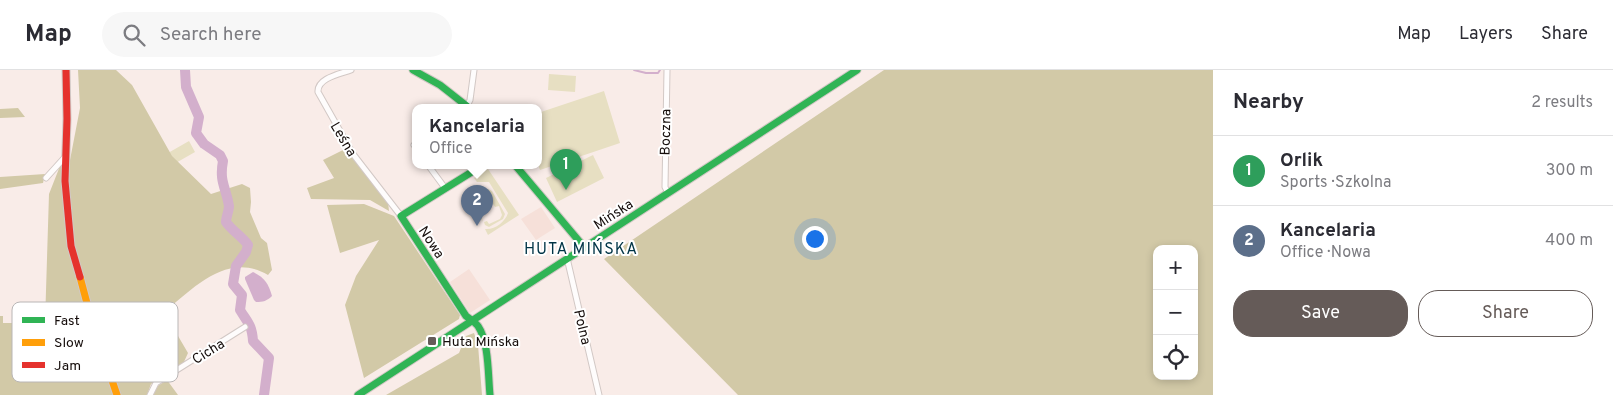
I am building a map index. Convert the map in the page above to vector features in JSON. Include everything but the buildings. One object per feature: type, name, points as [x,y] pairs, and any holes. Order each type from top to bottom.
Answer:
[{"type":"street","points":[[66,70],[65,181],[71,246],[86,302]]},
{"type":"street","name":"Leśna","points":[[351,70],[321,82],[318,92],[353,154],[401,216]]},
{"type":"street","points":[[413,70],[440,85],[463,104]]},
{"type":"street","points":[[468,104],[474,70]]},
{"type":"street","name":"Boczna","points":[[667,70],[665,187],[668,192]]},
{"type":"street","name":"Mińska","points":[[358,395],[473,322],[567,258],[857,70]]},
{"type":"street","points":[[46,178],[65,157]]},
{"type":"street","points":[[431,169],[445,188]]},
{"type":"street","points":[[401,216],[476,169]]},
{"type":"street","points":[[518,169],[584,247]]},
{"type":"street","name":"Nowa","points":[[401,216],[469,319],[477,324],[484,343],[490,395]]},
{"type":"street","name":"Polna","points":[[567,258],[598,395]]},
{"type":"street","name":"Cicha","points":[[178,369],[245,327]]},
{"type":"street","points":[[113,382],[118,395]]},
{"type":"street","name":"Cicha","points":[[150,395],[158,382]]},
{"type":"shaded area","points":[[78,70],[116,70],[132,85],[172,156],[211,194],[242,184],[250,188],[250,212],[261,238],[267,243],[272,270],[268,275],[253,269],[239,267],[225,270],[199,283],[176,302],[46,302],[49,194],[60,166],[70,160],[80,108]]},
{"type":"shaded area","points":[[884,70],[1213,70],[1213,395],[738,395],[604,259]]},
{"type":"shaded area","points":[[549,74],[576,76],[575,92],[548,90]]},
{"type":"shaded area","points":[[604,91],[620,143],[540,170],[542,169],[542,112]]},
{"type":"shaded area","points":[[18,108],[25,117],[0,118],[0,109]]},
{"type":"shaded area","points":[[189,141],[195,152],[174,164],[168,153]]},
{"type":"shaded area","points":[[347,148],[388,202],[389,211],[370,200],[311,199],[307,188],[334,178],[323,160]]},
{"type":"shaded area","points":[[593,155],[604,178],[557,202],[546,178]]},
{"type":"shaded area","points":[[488,169],[519,215],[488,235],[485,229],[499,225],[508,213],[489,182],[477,182],[474,178]]},
{"type":"shaded area","points":[[45,174],[43,183],[0,189],[0,177]]},
{"type":"shaded area","points":[[484,190],[492,191],[505,214],[503,219],[489,227],[484,222],[487,221],[489,224],[500,219],[502,215],[499,206],[495,207]]},
{"type":"shaded area","points":[[471,196],[484,214],[481,216],[483,222],[469,200]]},
{"type":"shaded area","points":[[364,204],[394,216],[460,315],[459,319],[364,378],[345,305],[356,276],[379,240],[340,253],[327,205]]},
{"type":"shaded area","points":[[541,207],[555,228],[536,240],[521,219]]},
{"type":"shaded area","points":[[469,269],[490,300],[470,313],[450,282]]},
{"type":"shaded area","points":[[253,272],[266,281],[272,296],[267,300],[256,302],[254,300],[245,279],[245,277]]},
{"type":"shaded area","points":[[0,316],[3,316],[3,323],[12,323],[12,382],[154,382],[151,384],[147,395],[0,395]]},
{"type":"shaded area","points":[[474,333],[478,345],[482,395],[386,395],[459,353],[466,336]]},
{"type":"shaded area","points":[[178,336],[188,353],[183,364],[178,367]]},
{"type":"shaded area","points":[[164,382],[168,382],[178,395],[153,395],[156,387]]},
{"type":"waterway","points":[[185,70],[186,87],[199,117],[196,133],[204,144],[220,155],[223,161],[222,179],[229,206],[226,222],[248,245],[246,252],[236,266],[233,284],[242,295],[240,310],[251,328],[253,341],[269,358],[264,395]]},
{"type":"waterway","points":[[634,70],[646,73],[658,73],[660,70]]},
{"type":"traffic: fast","points":[[413,70],[440,85],[464,104]]},
{"type":"traffic: fast","points":[[358,395],[857,70]]},
{"type":"traffic: fast","points":[[477,169],[401,216],[466,316],[477,325],[482,333],[487,359],[490,395]]},
{"type":"traffic: fast","points":[[518,169],[584,247]]},
{"type":"traffic: slow","points":[[80,277],[87,302]]},
{"type":"traffic: slow","points":[[113,382],[117,395]]},
{"type":"traffic: jam","points":[[66,70],[65,181],[71,246],[80,277]]},
{"type":"place","name":"Orlik","points":[[566,190]]},
{"type":"place","name":"Kancelaria","points":[[477,226]]},
{"type":"place","name":"Huta Mińska","points":[[432,341]]},
{"type":"district","name":"HUTA MIŃSKA","points":[[581,248]]}]
